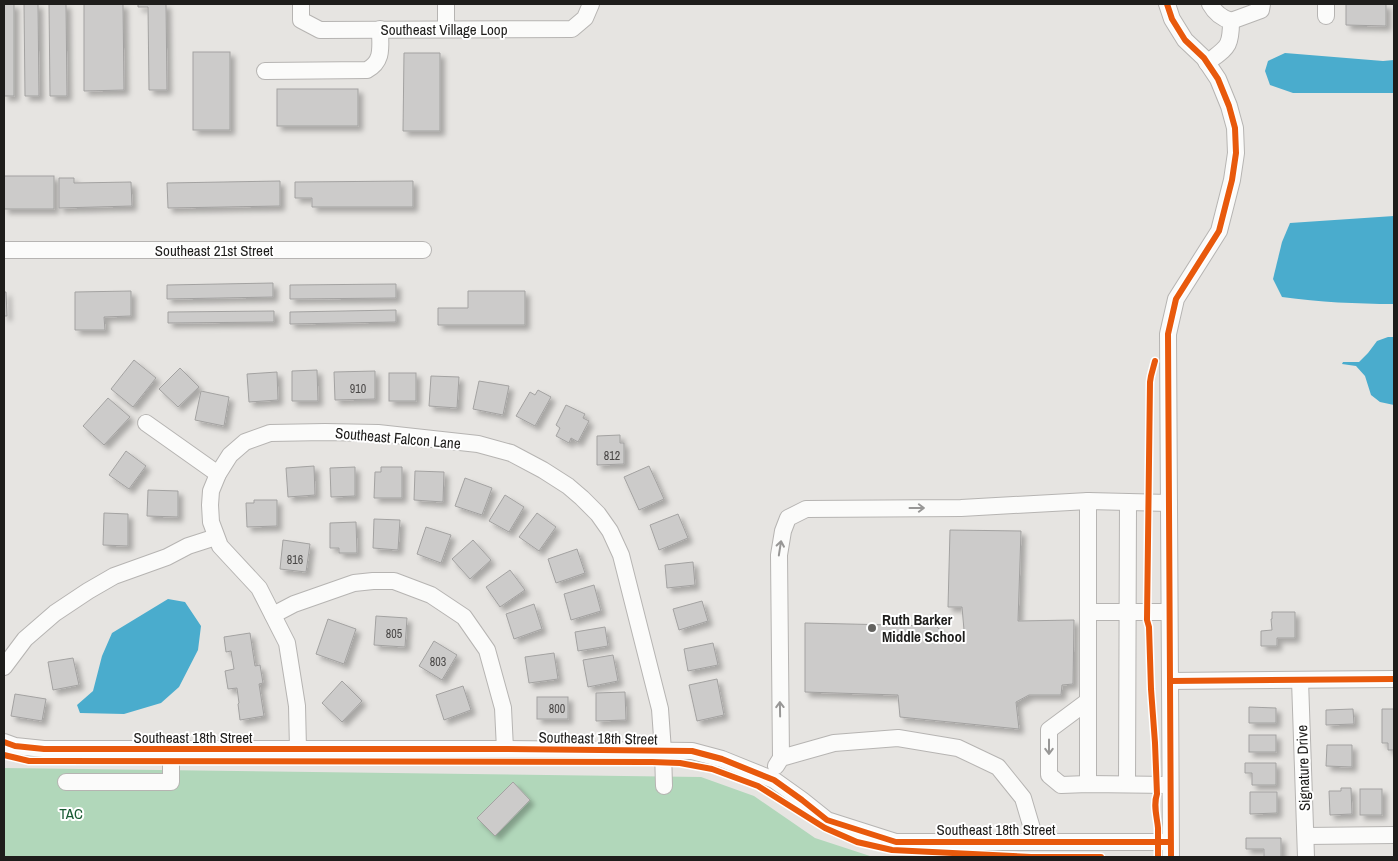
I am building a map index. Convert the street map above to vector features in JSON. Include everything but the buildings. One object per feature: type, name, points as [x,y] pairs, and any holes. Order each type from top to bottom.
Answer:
[{"type":"street","name":"Southeast Village Loop","points":[[301,4],[302,20],[320,30],[572,29],[585,18],[592,4]]},
{"type":"street","points":[[446,4],[446,29]]},
{"type":"street","points":[[1167,4],[1172,20],[1185,40],[1204,58],[1218,79],[1229,106],[1235,128],[1236,153],[1232,180],[1219,231],[1176,300],[1168,334],[1170,850]]},
{"type":"street","points":[[1210,4],[1213,10],[1222,18],[1231,21],[1262,10],[1262,4]]},
{"type":"street","points":[[1207,62],[1228,46],[1231,35],[1231,21]]},
{"type":"street","points":[[265,71],[367,70],[373,67],[379,56],[380,30]]},
{"type":"street","name":"Southeast 21st Street","points":[[4,250],[424,250]]},
{"type":"street","points":[[146,423],[218,474]]},
{"type":"street","name":"Southeast Falcon Lane","points":[[298,749],[297,706],[287,643],[259,588],[220,546],[211,522],[211,491],[218,474],[230,455],[245,442],[270,433],[378,433],[478,444],[511,452],[543,470],[575,492],[598,514],[610,531],[621,555],[660,709],[664,786]]},
{"type":"street","points":[[770,778],[781,758],[778,555],[788,518],[806,509],[961,508],[1088,501],[1169,503]]},
{"type":"street","points":[[1088,501],[1088,784]]},
{"type":"street","points":[[1127,784],[1128,502]]},
{"type":"street","points":[[4,667],[25,639],[55,613],[88,591],[114,576],[167,558],[188,546],[216,537]]},
{"type":"street","points":[[273,615],[294,604],[354,582],[394,581],[431,594],[464,617],[487,650],[503,708],[505,749]]},
{"type":"street","points":[[1088,612],[1169,612]]},
{"type":"street","points":[[1170,681],[1394,679]]},
{"type":"street","name":"Signature Drive","points":[[1300,680],[1306,857]]},
{"type":"street","points":[[1088,701],[1049,730],[1049,775],[1061,785],[1170,785]]},
{"type":"street","points":[[781,758],[834,743],[898,738],[958,748],[998,767],[1023,798],[1036,842]]},
{"type":"street","name":"Southeast 18th Street","points":[[4,742],[15,746],[44,749],[692,751],[722,759],[770,778],[827,820],[896,842],[1036,842],[1170,850]]},
{"type":"street","points":[[66,782],[171,782],[171,749]]},
{"type":"street","points":[[1306,836],[1394,835]]},
{"type":"green space","name":"TAC","points":[[4,768],[701,777],[754,796],[815,838],[873,857],[4,857]]},
{"type":"water","points":[[1285,53],[1383,61],[1394,60],[1394,93],[1293,93],[1270,85],[1265,71],[1268,61]]},
{"type":"water","points":[[1394,216],[1394,304],[1366,304],[1282,297],[1273,279],[1282,242],[1290,223]]},
{"type":"water","points":[[1394,337],[1394,405],[1380,402],[1371,395],[1365,376],[1356,366],[1342,364],[1343,362],[1359,362],[1377,341]]},
{"type":"water","points":[[168,599],[185,602],[201,626],[198,650],[179,687],[161,703],[124,714],[80,713],[77,705],[93,691],[102,656],[112,633]]},
{"type":"cycle path","points":[[1167,4],[1172,19],[1185,40],[1204,58],[1218,79],[1229,106],[1235,128],[1236,153],[1232,180],[1219,231],[1176,299],[1168,334],[1171,857]]},
{"type":"cycle path","points":[[1155,361],[1150,382],[1147,620],[1149,627],[1155,743],[1157,794],[1155,807],[1158,828],[1158,857]]},
{"type":"cycle path","points":[[1170,681],[1394,679]]},
{"type":"cycle path","points":[[4,742],[15,746],[44,749],[692,751],[722,759],[774,780],[827,820],[896,842],[1170,842]]},
{"type":"cycle path","points":[[4,755],[29,761],[680,763],[712,769],[758,786],[825,828],[857,842],[892,850],[1031,857],[1101,857]]},
{"type":"place","name":"Ruth Barker Middle School","points":[[872,628]]}]
